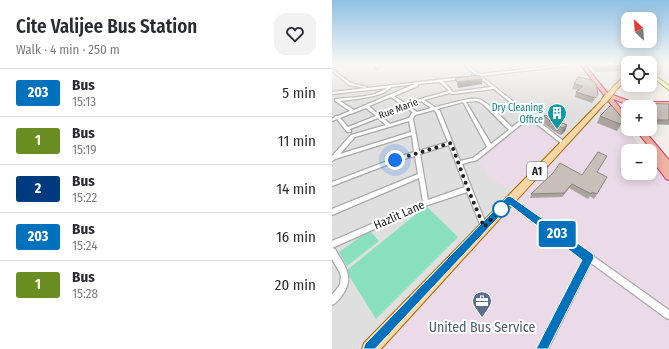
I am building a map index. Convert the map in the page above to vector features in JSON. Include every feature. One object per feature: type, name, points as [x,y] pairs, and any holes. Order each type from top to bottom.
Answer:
[{"type":"highway","points":[[594,80],[621,115]]},
{"type":"highway","points":[[599,80],[621,108]]},
{"type":"highway","points":[[611,96],[618,101],[628,104],[669,104]]},
{"type":"highway","points":[[638,136],[644,144]]},
{"type":"highway","points":[[645,136],[669,166]]},
{"type":"highway","points":[[657,160],[669,176]]},
{"type":"main road","points":[[659,80],[668,87]]},
{"type":"main road","name":"A1","points":[[370,349],[621,82]]},
{"type":"street","points":[[345,80],[350,84],[369,88]]},
{"type":"street","points":[[332,93],[445,80]]},
{"type":"street","points":[[484,80],[564,143]]},
{"type":"street","points":[[441,81],[450,92]]},
{"type":"street","points":[[332,120],[421,83]]},
{"type":"street","points":[[336,100],[382,93],[388,90],[391,86]]},
{"type":"street","name":"Rue Marie","points":[[347,129],[421,100],[450,92],[457,93],[494,88]]},
{"type":"street","points":[[336,100],[335,98],[338,92]]},
{"type":"street","points":[[343,104],[364,96]]},
{"type":"street","points":[[392,96],[405,105],[413,115],[414,133],[426,203]]},
{"type":"street","points":[[336,100],[353,111]]},
{"type":"street","points":[[421,100],[436,108],[484,227]]},
{"type":"street","points":[[332,159],[353,136],[389,125],[413,115],[464,101],[477,100],[484,103],[512,130]]},
{"type":"street","points":[[464,101],[490,148]]},
{"type":"street","points":[[366,106],[389,125]]},
{"type":"street","points":[[459,163],[475,159],[530,116]]},
{"type":"street","points":[[337,117],[353,136]]},
{"type":"street","points":[[332,159],[414,133]]},
{"type":"street","points":[[332,184],[418,152],[451,143]]},
{"type":"street","points":[[332,212],[421,175]]},
{"type":"street","name":"Hazlit Lane","points":[[332,245],[426,203],[468,189]]},
{"type":"street","points":[[510,200],[669,315]]},
{"type":"street","points":[[332,252],[346,277],[346,282],[342,290],[332,301]]},
{"type":"street","points":[[543,349],[589,258]]},
{"type":"shaded area","points":[[332,80],[621,80],[621,87],[359,349],[332,349],[332,118],[334,117],[332,115]]},
{"type":"shaded area","points":[[607,103],[621,121],[621,136],[632,136],[639,144],[621,144],[621,180],[657,180],[657,168],[669,183],[669,349],[378,349]]},
{"type":"shaded area","points":[[604,107],[609,107],[621,122],[621,134],[616,132],[620,126],[607,112],[595,124],[589,121]]},
{"type":"shaded area","points":[[529,119],[558,142],[511,191],[487,175],[478,158]]},
{"type":"green space","points":[[426,206],[458,237],[376,319],[346,271]]},
{"type":"green space","points":[[371,232],[379,241],[347,266],[339,252],[363,235]]},
{"type":"building","points":[[456,80],[471,80],[457,82]]},
{"type":"building","points":[[576,80],[592,80],[596,84],[598,94],[595,98],[576,92],[583,86],[574,84]]},
{"type":"building","points":[[657,104],[669,104],[669,120],[657,120]]},
{"type":"building","points":[[610,106],[612,106],[621,116],[621,123],[620,124],[600,116]]},
{"type":"building","points":[[545,115],[567,125],[563,128],[556,125],[544,116]]},
{"type":"building","points":[[598,152],[607,156],[597,172],[607,177],[597,194],[592,192],[591,194],[572,184],[564,193],[531,194],[553,173],[560,163],[582,175]]},
{"type":"bus line","name":"203","points":[[370,349],[510,200],[589,258],[543,349]]},
{"type":"place","name":"Dry Cleaning Office","points":[[557,130]]},
{"type":"place","name":"United Bus Service","points":[[482,318]]},
{"type":"route","points":[[395,160],[451,143],[484,227],[501,209]]}]
